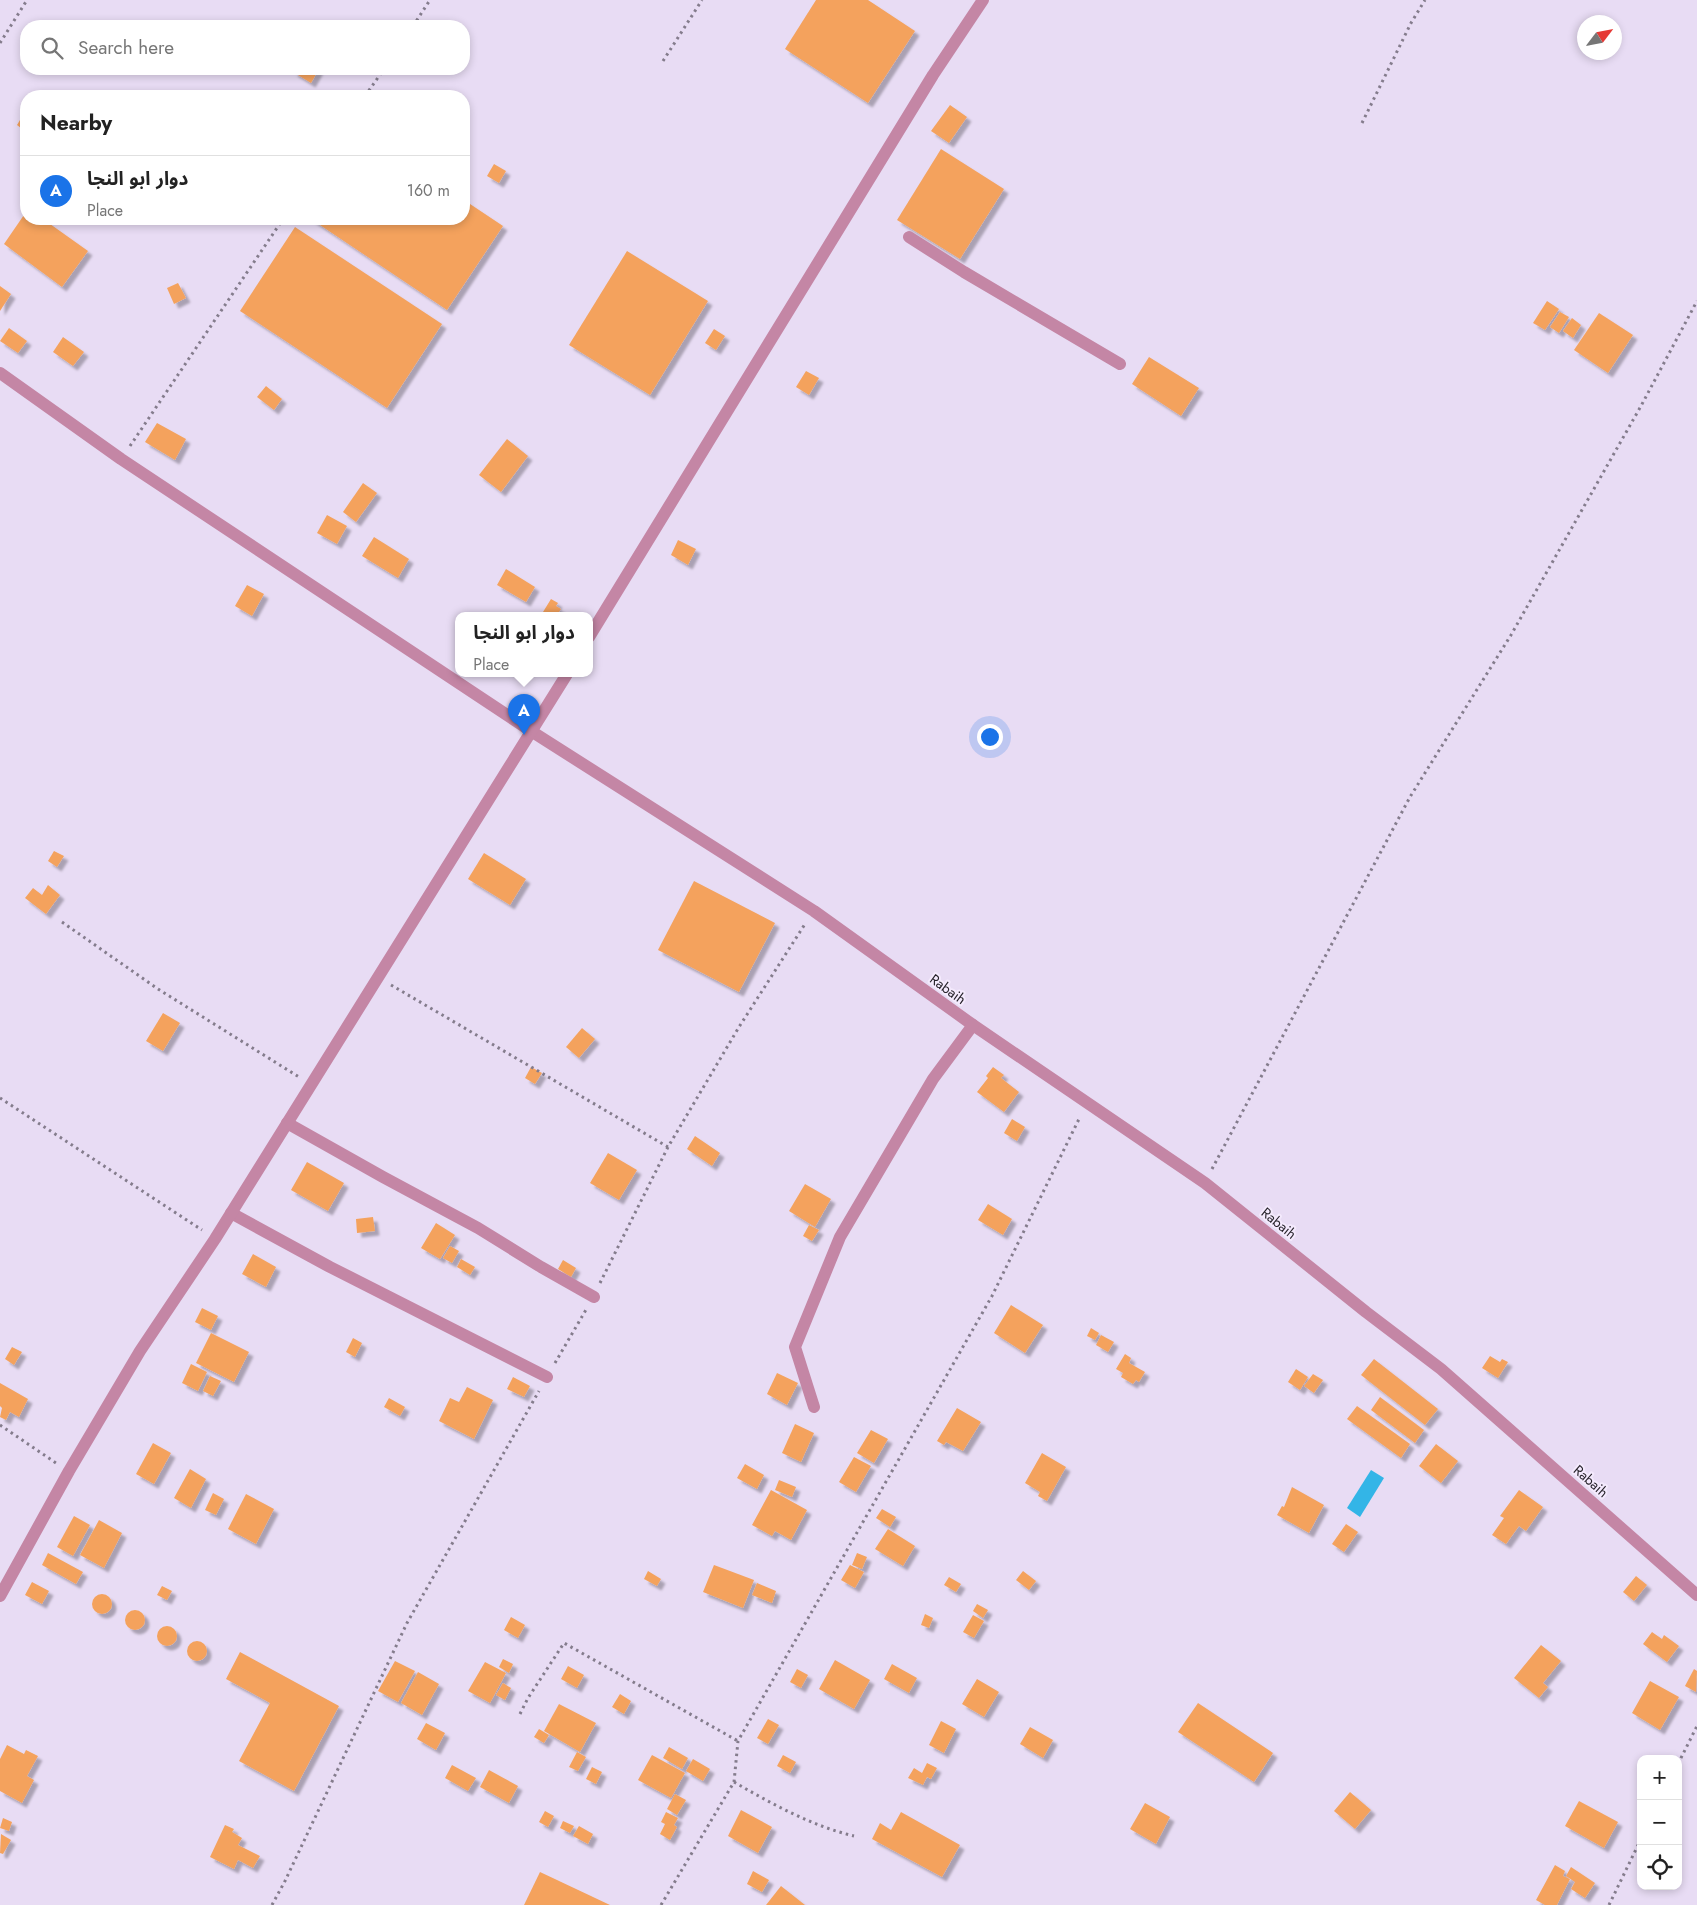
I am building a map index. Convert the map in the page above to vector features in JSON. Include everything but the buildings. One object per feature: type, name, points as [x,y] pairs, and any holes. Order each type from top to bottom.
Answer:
[{"type":"street","points":[[593,630],[933,75],[983,0]]},
{"type":"street","points":[[909,237],[964,272],[1120,364]]},
{"type":"street","name":"Rabaih","points":[[0,373],[121,459],[531,731],[814,911],[973,1025],[1205,1182],[1366,1312],[1441,1369],[1697,1595]]},
{"type":"street","points":[[0,1596],[69,1471],[140,1351],[215,1239],[230,1212],[565,677]]},
{"type":"street","points":[[814,1408],[795,1347],[840,1237],[933,1079],[973,1025]]},
{"type":"street","points":[[287,1123],[383,1178],[478,1228],[540,1267],[594,1297]]},
{"type":"street","points":[[230,1212],[339,1271],[547,1377]]},
{"type":"path","points":[[0,42],[27,0]]},
{"type":"path","points":[[417,20],[430,0]]},
{"type":"path","points":[[663,61],[702,0]]},
{"type":"path","points":[[1362,123],[1411,23],[1425,0]]},
{"type":"path","points":[[370,90],[380,75]]},
{"type":"path","points":[[121,459],[279,225]]},
{"type":"path","points":[[1205,1182],[1410,796],[1511,635],[1641,406],[1697,301]]},
{"type":"path","points":[[272,1905],[407,1623],[594,1297],[668,1147],[739,1028],[814,911]]},
{"type":"path","points":[[62,922],[158,989],[310,1084]]},
{"type":"path","points":[[378,977],[668,1147]]},
{"type":"path","points":[[0,1098],[215,1239]]},
{"type":"path","points":[[661,1905],[734,1782],[738,1741],[992,1296],[1087,1103]]},
{"type":"path","points":[[0,1425],[69,1471]]},
{"type":"path","points":[[520,1714],[528,1698],[564,1643],[738,1741]]},
{"type":"path","points":[[1682,1756],[1697,1726]]},
{"type":"path","points":[[734,1782],[769,1802],[834,1831],[854,1836]]},
{"type":"path","points":[[1609,1905],[1638,1845]]},
{"type":"water","points":[[1371,1470],[1384,1478],[1360,1517],[1347,1508]]},
{"type":"place","name":"دوار ابو النجا","points":[[524,735]]}]
